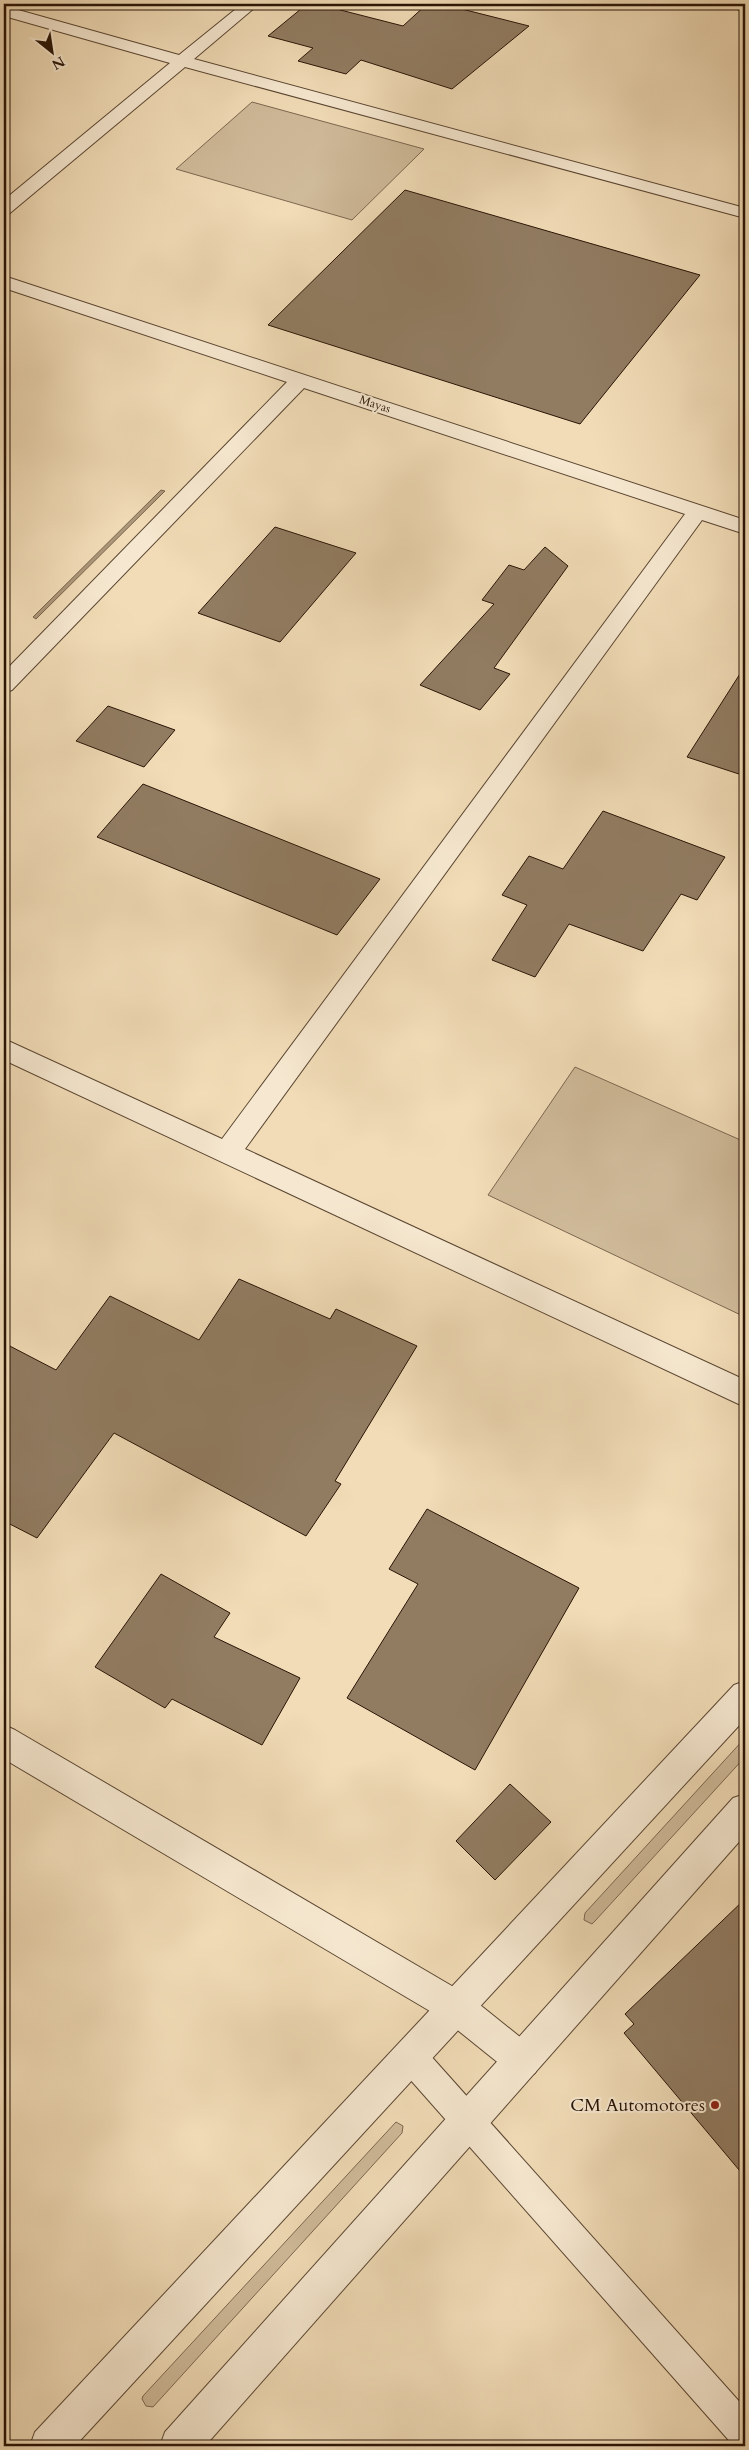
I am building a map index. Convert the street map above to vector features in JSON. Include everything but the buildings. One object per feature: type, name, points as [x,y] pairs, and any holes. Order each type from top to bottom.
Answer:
[{"type":"street","points":[[4,209],[251,4]]},
{"type":"street","points":[[736,4],[745,6]]},
{"type":"street","points":[[4,11],[745,213]]},
{"type":"street","name":"Mayas","points":[[4,282],[745,527]]},
{"type":"street","points":[[4,685],[300,380]]},
{"type":"street","points":[[227,1153],[698,512]]},
{"type":"street","points":[[4,1049],[745,1394]]},
{"type":"street","points":[[49,2446],[745,1696]]},
{"type":"street","points":[[4,1741],[457,2008],[523,2061]]},
{"type":"street","points":[[179,2446],[745,1810]]},
{"type":"lane","points":[[412,2057],[745,2434]]},
{"type":"shaded area","points":[[252,102],[424,149],[352,220],[176,169]]},
{"type":"shaded area","points":[[161,490],[165,491],[36,619],[33,617]]},
{"type":"shaded area","points":[[575,1067],[745,1142],[745,1317],[488,1195]]},
{"type":"shaded area","points":[[745,1738],[745,1757],[595,1921],[592,1924],[584,1920],[585,1913]]},
{"type":"shaded area","points":[[396,2122],[403,2126],[402,2133],[153,2407],[146,2406],[142,2399],[143,2396]]},
{"type":"place","name":"CM Automotores","points":[[715,2105]]}]
